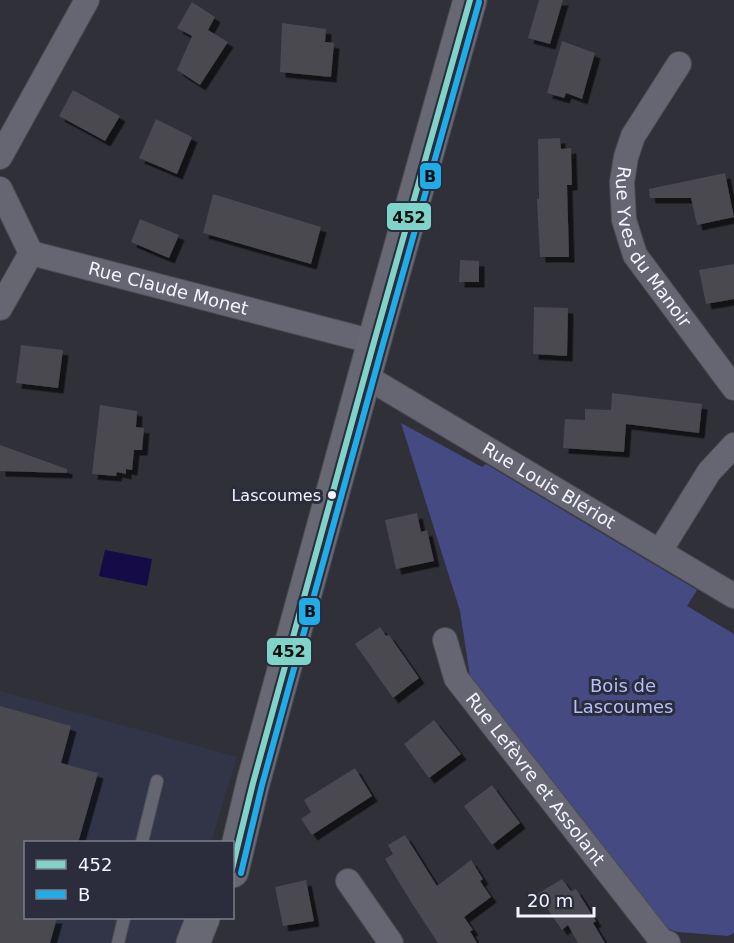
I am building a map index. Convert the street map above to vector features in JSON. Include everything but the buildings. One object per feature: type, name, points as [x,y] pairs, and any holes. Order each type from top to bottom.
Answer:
[{"type":"main road","points":[[234,863],[253,783],[470,0]]},
{"type":"main road","points":[[232,841],[253,783]]},
{"type":"main road","points":[[193,943],[203,919]]},
{"type":"main road","points":[[215,943],[221,919]]},
{"type":"street","points":[[0,157],[87,0]]},
{"type":"street","name":"Rue Yves du Manoir","points":[[679,64],[633,136],[626,157],[622,182],[624,220],[635,255],[734,388]]},
{"type":"street","points":[[0,189],[31,253],[0,308]]},
{"type":"street","name":"Rue Claude Monet","points":[[31,253],[374,342]]},
{"type":"street","name":"Rue Louis Blériot","points":[[365,376],[734,596]]},
{"type":"street","points":[[660,551],[709,472],[734,445]]},
{"type":"street","name":"Rue Lefèvre et Assolant","points":[[445,640],[456,678],[663,942]]},
{"type":"street","points":[[348,880],[391,943]]},
{"type":"lane","points":[[142,841],[157,781]]},
{"type":"lane","points":[[118,943],[124,919]]},
{"type":"shaded area","points":[[105,550],[152,559],[147,586],[99,576]]},
{"type":"shaded area","points":[[0,691],[237,757],[211,841],[24,841],[24,919],[188,919],[180,943],[0,943]]},
{"type":"green space","name":"Bois de Lascoumes","points":[[401,423],[482,467],[486,464],[697,590],[687,606],[734,634],[734,933],[728,936],[678,932],[666,928],[471,683],[460,611]]},
{"type":"transit line","name":"452","points":[[234,861],[253,783],[470,0]]},
{"type":"transit line","name":"B","points":[[241,873],[262,785],[479,2]]},
{"type":"place","name":"Lascoumes","points":[[332,495]]}]
